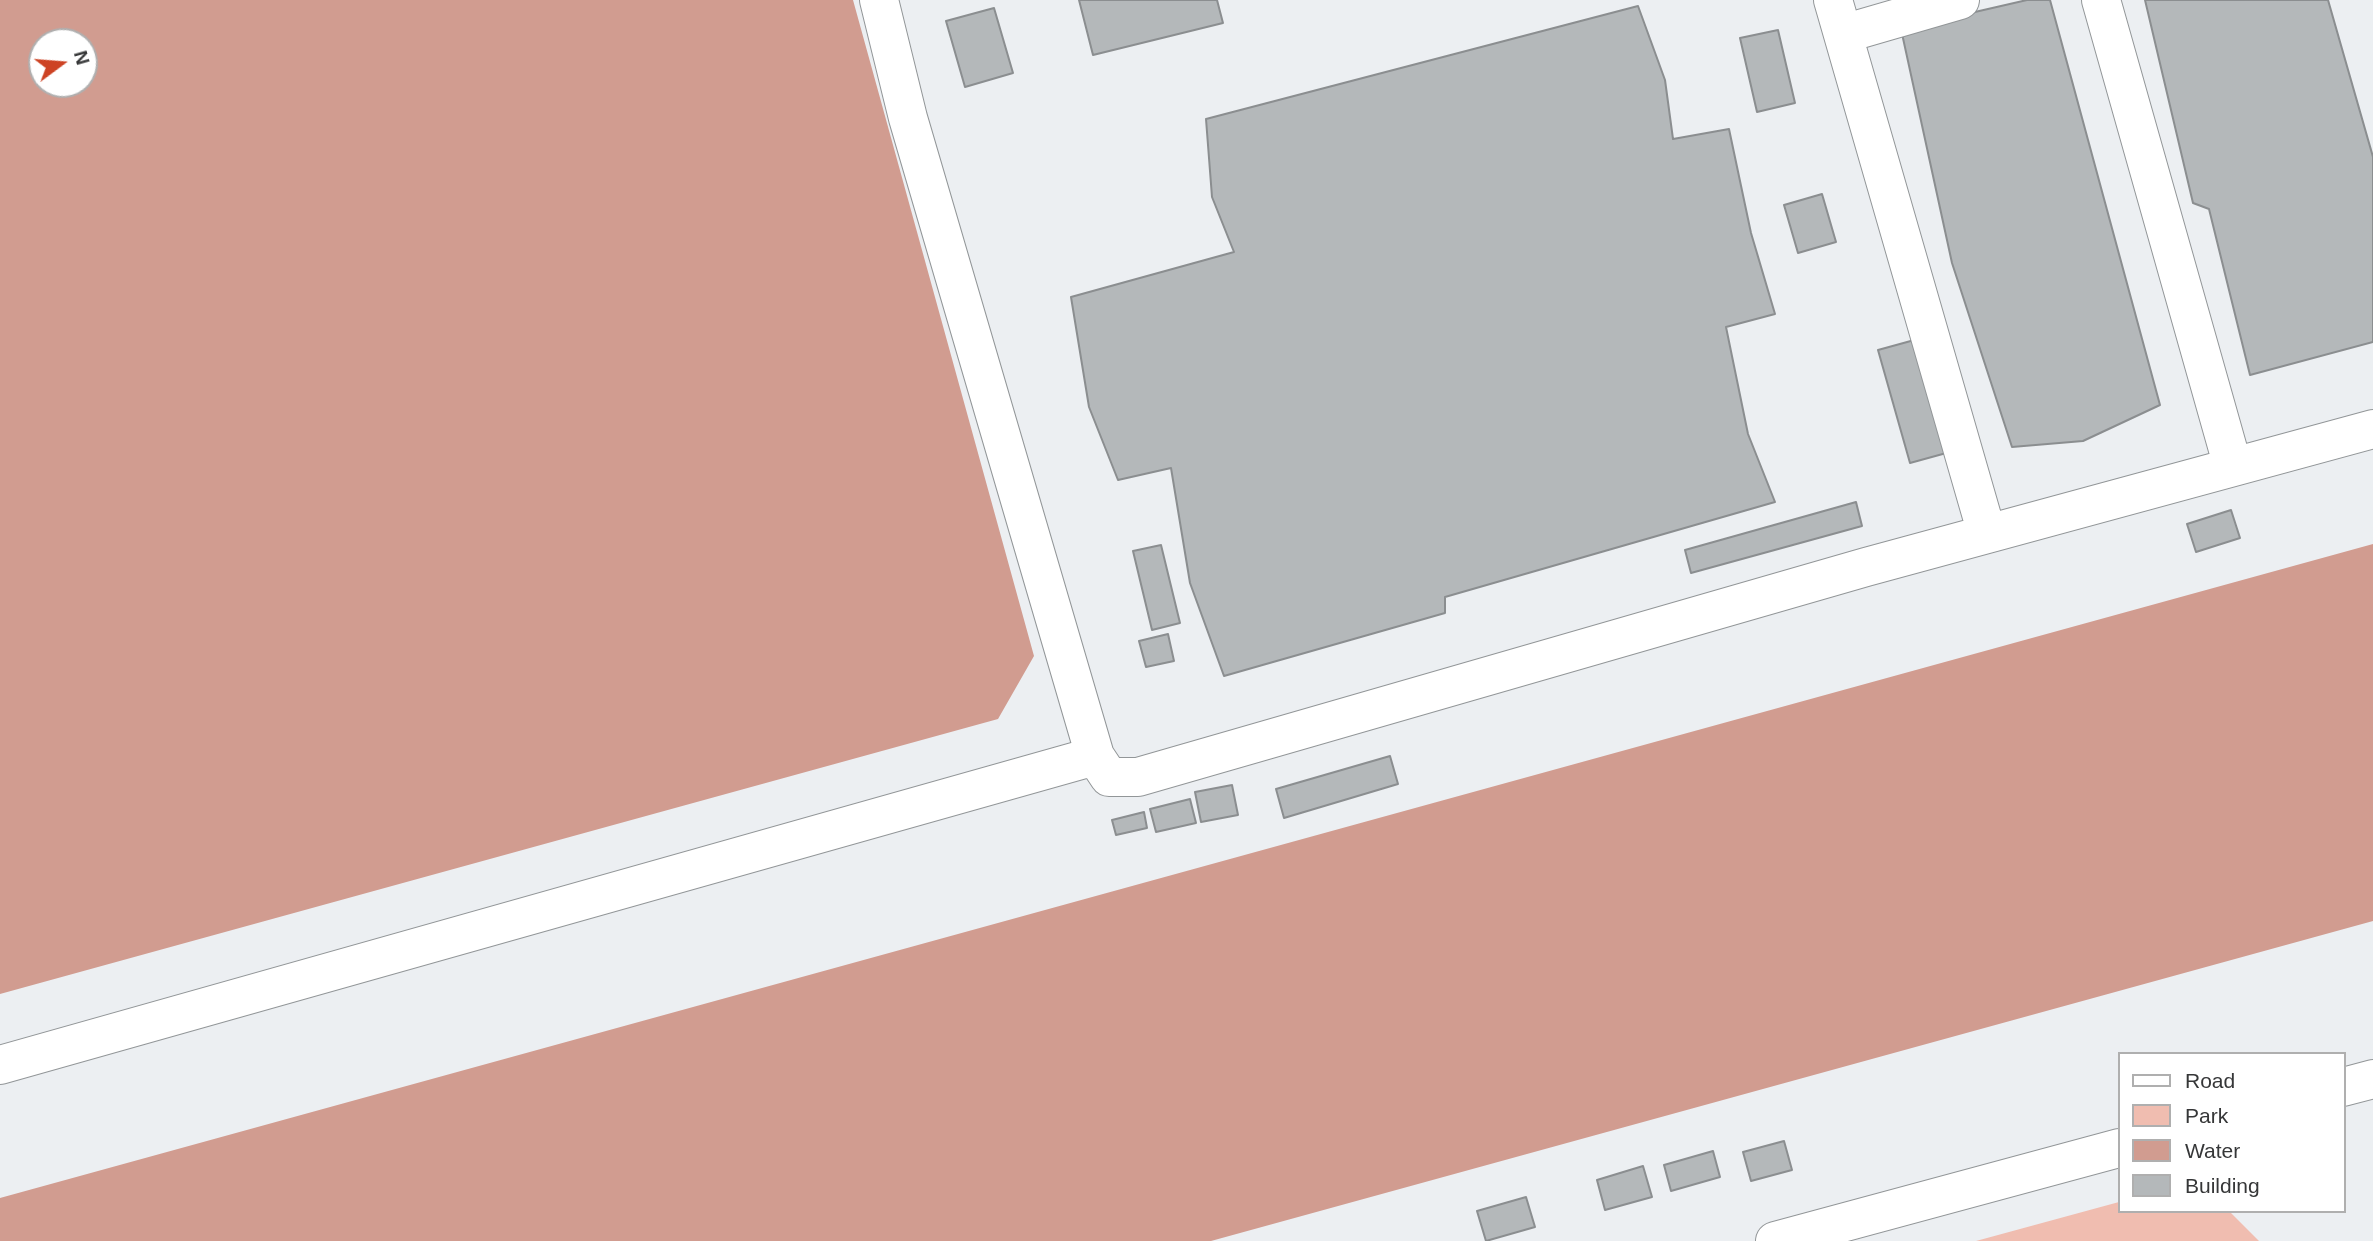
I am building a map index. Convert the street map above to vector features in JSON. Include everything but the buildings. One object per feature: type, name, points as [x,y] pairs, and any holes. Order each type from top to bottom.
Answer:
[{"type":"lane","points":[[878,0],[908,118],[1095,756],[1109,777],[1138,777],[1866,566],[2373,429]]},
{"type":"lane","points":[[1960,0],[1838,17],[1987,534]]},
{"type":"lane","points":[[2101,0],[2233,467]]},
{"type":"lane","points":[[0,1065],[1095,756]]},
{"type":"lane","points":[[2345,1086],[2373,1079]]},
{"type":"lane","points":[[1775,1241],[2118,1148]]},
{"type":"green space","points":[[2118,1202],[2118,1213],[2231,1213],[2259,1241],[1976,1241]]},
{"type":"water","points":[[0,0],[853,0],[1034,656],[998,719],[0,994]]},
{"type":"water","points":[[2373,544],[2373,921],[1211,1241],[0,1241],[0,1198]]}]
